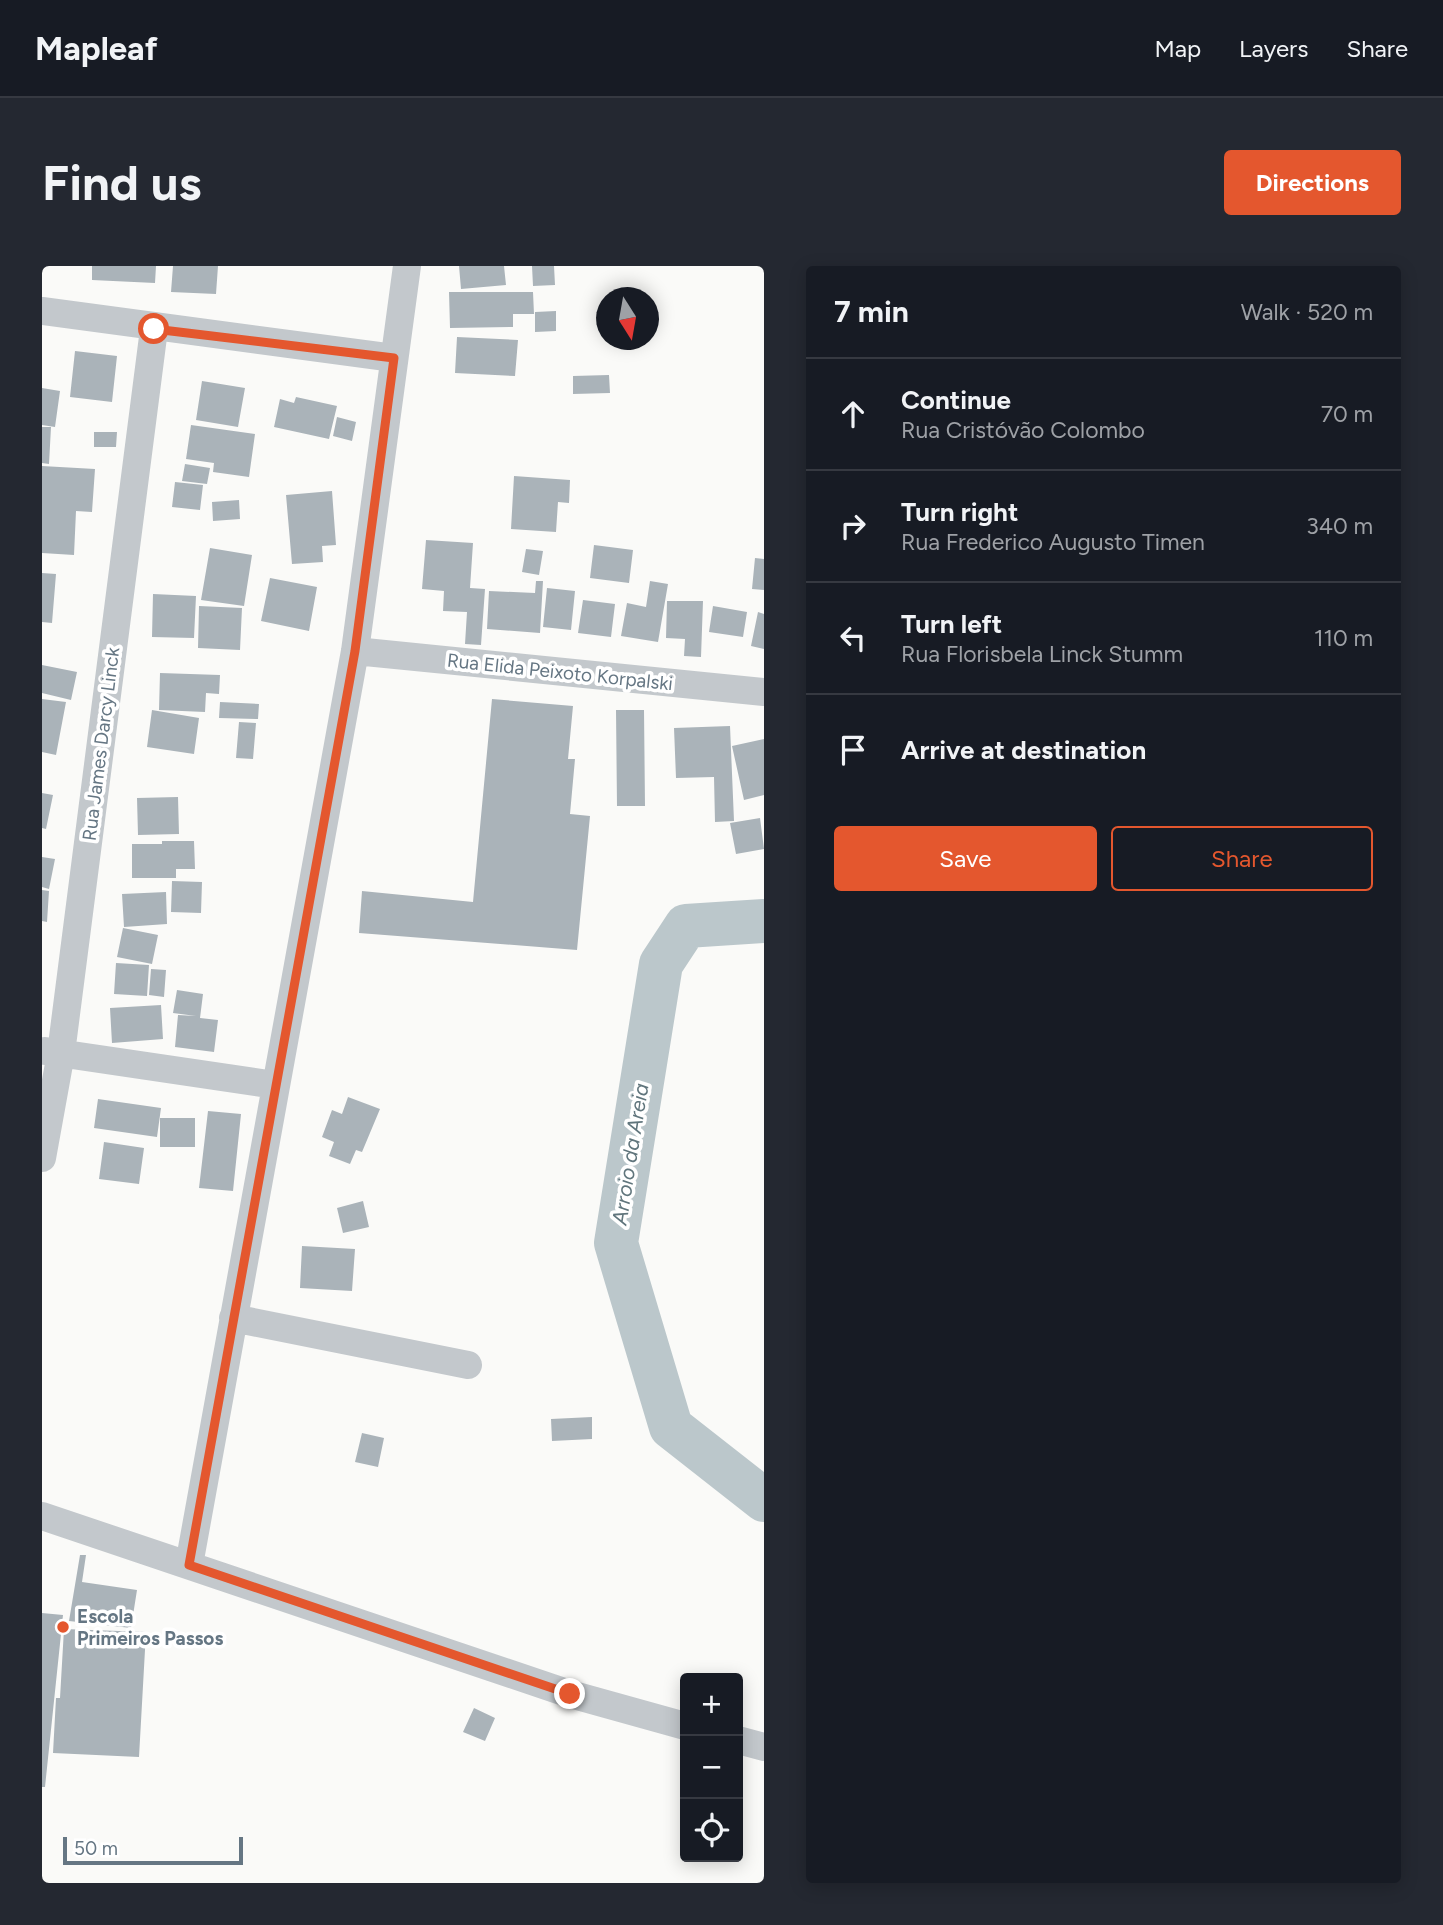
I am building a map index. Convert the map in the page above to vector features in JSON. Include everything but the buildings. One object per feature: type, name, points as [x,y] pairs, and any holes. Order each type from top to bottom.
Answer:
[{"type":"street","points":[[189,1565],[355,651],[407,266]]},
{"type":"street","points":[[42,311],[154,329],[394,358]]},
{"type":"street","name":"Rua James Darcy Linck","points":[[42,1158],[51,1051],[154,329]]},
{"type":"street","name":"Rua Elida Peixoto Korpalski","points":[[355,651],[764,692]]},
{"type":"street","points":[[51,1051],[275,1085]]},
{"type":"street","points":[[233,1318],[468,1364]]},
{"type":"street","points":[[42,1516],[570,1694],[680,1725]]},
{"type":"street","points":[[743,1741],[764,1747]]},
{"type":"waterway","name":"Arroio da Areia","points":[[764,921],[686,926],[661,964],[616,1243],[671,1427],[764,1500]]},
{"type":"place","name":"Escola Primeiros Passos","points":[[63,1627]]},
{"type":"route","points":[[154,329],[394,358],[355,651],[189,1565],[570,1694]]}]
